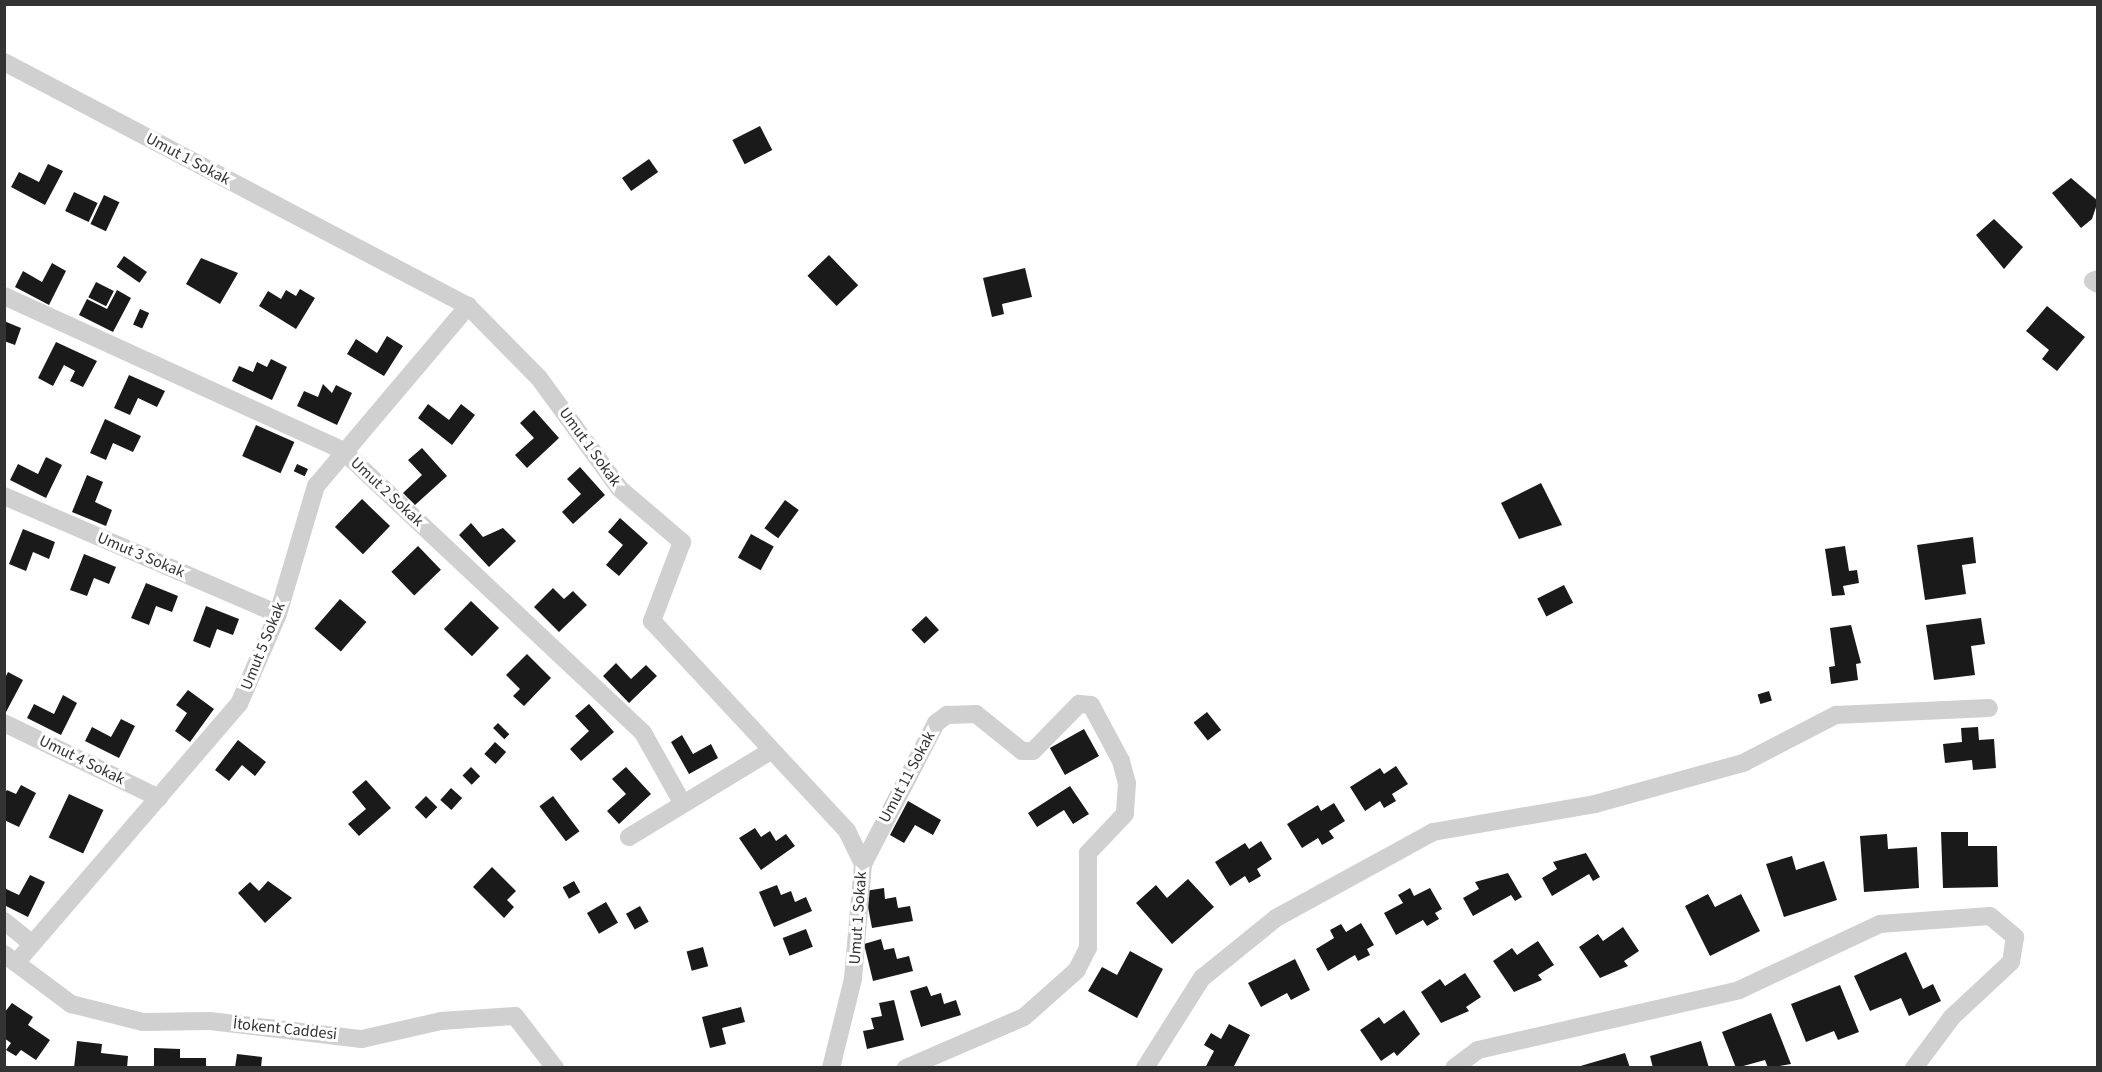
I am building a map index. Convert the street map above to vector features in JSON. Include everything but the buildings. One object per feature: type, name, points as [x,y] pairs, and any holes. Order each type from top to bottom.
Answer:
[{"type":"street","name":"Umut 1 Sokak","points":[[5,64],[468,306],[539,378],[620,489],[682,542],[651,621],[847,831],[863,864],[853,979],[831,1068]]},
{"type":"street","points":[[2097,279],[2097,284]]},
{"type":"street","name":"Umut 2 Sokak","points":[[4,296],[342,450],[643,732],[683,804]]},
{"type":"street","name":"Umut 5 Sokak","points":[[10,959],[31,943],[239,704],[278,614],[316,486],[342,450],[468,306]]},
{"type":"street","name":"Umut 3 Sokak","points":[[4,496],[278,614]]},
{"type":"street","name":"Umut 11 Sokak","points":[[863,864],[941,719],[960,711],[976,714],[1022,751],[1033,752],[1085,705],[1121,760],[1127,796],[1125,814],[1088,853],[1088,948],[1077,970],[1024,1017],[906,1068]]},
{"type":"street","points":[[1145,1068],[1203,978],[1239,948],[1276,918],[1433,832],[1595,804],[1743,763],[1836,715],[1989,708]]},
{"type":"street","name":"Umut 4 Sokak","points":[[4,723],[159,798]]},
{"type":"street","points":[[629,837],[772,750]]},
{"type":"street","points":[[1454,1068],[1478,1050],[1739,990],[1880,924],[1990,916],[2015,937],[2011,962],[1952,1017],[1914,1068]]},
{"type":"street","points":[[4,921],[31,943]]},
{"type":"street","name":"İtokent Caddesi","points":[[10,959],[71,1004],[143,1022],[210,1021],[362,1039],[441,1020],[515,1016],[555,1068]]}]
